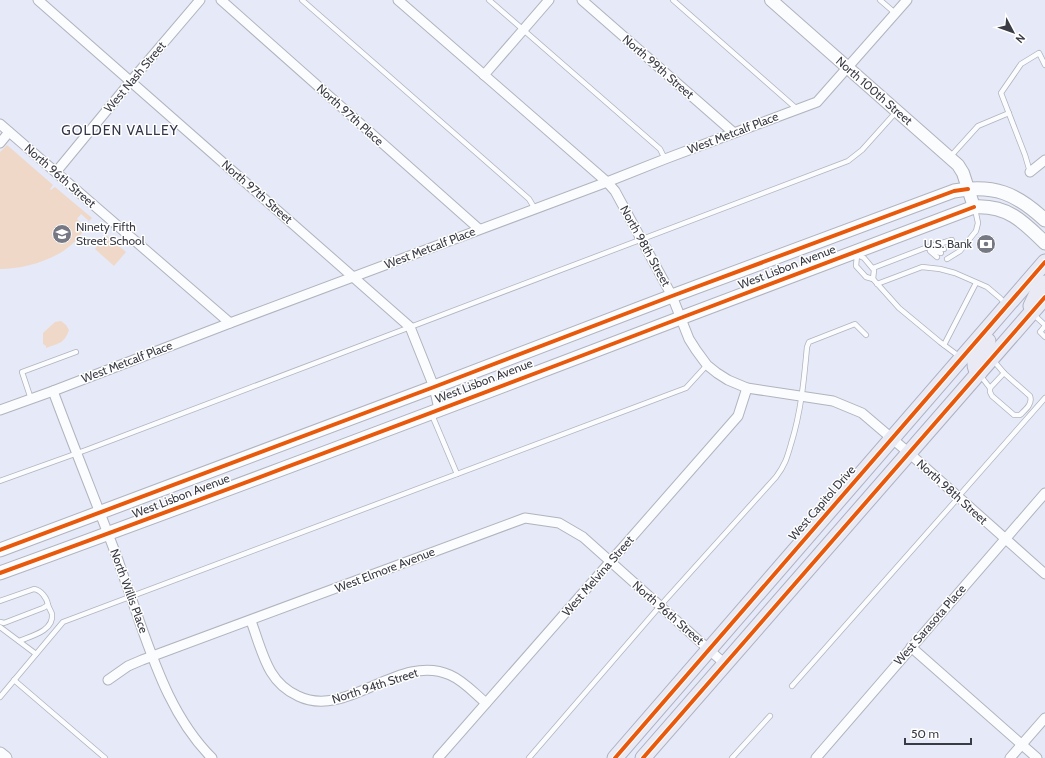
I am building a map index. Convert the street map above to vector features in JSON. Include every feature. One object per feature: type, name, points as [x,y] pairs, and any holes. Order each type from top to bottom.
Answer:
[{"type":"main road","points":[[968,189],[983,189],[1003,192],[1020,200],[1045,220]]},
{"type":"main road","name":"West Lisbon Avenue","points":[[0,550],[672,296],[954,192],[968,189]]},
{"type":"main road","name":"West Lisbon Avenue","points":[[0,573],[108,534],[856,253],[974,207],[992,207],[1009,213],[1027,226],[1045,243]]},
{"type":"main road","name":"West Capitol Drive","points":[[619,755],[709,649],[1045,262]]},
{"type":"main road","points":[[1027,318],[1038,291],[1045,283]]},
{"type":"main road","points":[[643,758],[1045,297]]},
{"type":"main road","points":[[979,373],[975,364],[976,356],[992,336],[991,323]]},
{"type":"main road","points":[[0,754],[5,758]]},
{"type":"street","name":"North 97th Street","points":[[38,0],[410,327],[434,387],[435,410]]},
{"type":"street","name":"West Nash Street","points":[[56,172],[200,0]]},
{"type":"street","name":"North 97th Place","points":[[221,0],[479,229]]},
{"type":"street","name":"North 98th Street","points":[[398,0],[615,191],[672,296],[689,339],[707,365],[728,380],[747,388],[833,401],[862,413],[1045,574]]},
{"type":"street","points":[[484,75],[549,0]]},
{"type":"street","name":"North 99th Street","points":[[582,0],[734,133]]},
{"type":"street","name":"North 100th Street","points":[[771,0],[958,165],[963,173],[974,207]]},
{"type":"street","points":[[847,67],[907,0]]},
{"type":"street","name":"West Metcalf Place","points":[[0,410],[54,391],[816,102],[847,67]]},
{"type":"street","name":"North 96th Street","points":[[0,124],[230,323]]},
{"type":"street","points":[[0,143],[9,132]]},
{"type":"street","points":[[1030,172],[1045,160]]},
{"type":"street","name":"West Melvina Street","points":[[438,758],[738,416],[747,388]]},
{"type":"street","name":"North Willis Place","points":[[54,391],[131,596],[152,657],[166,691],[180,716],[195,738],[212,758]]},
{"type":"street","name":"West Sarasota Place","points":[[816,758],[1045,493]]},
{"type":"street","name":"West Elmore Avenue","points":[[108,680],[128,666],[525,518],[559,523],[583,537],[610,563]]},
{"type":"street","name":"North 96th Street","points":[[610,563],[725,664]]},
{"type":"street","name":"North 94th Street","points":[[251,621],[271,672],[289,692],[302,698],[316,701],[330,701],[345,697],[395,677],[420,670],[450,674],[463,682],[486,703]]},
{"type":"street","points":[[911,647],[1037,758]]},
{"type":"street","points":[[1010,758],[1045,718]]},
{"type":"lane","points":[[302,0],[529,199],[535,209]]},
{"type":"lane","points":[[489,0],[660,149],[665,159]]},
{"type":"lane","points":[[673,0],[797,109]]},
{"type":"lane","points":[[880,0],[895,14]]},
{"type":"lane","points":[[1030,172],[1025,155],[1001,94],[1021,64],[1039,53],[1045,65]]},
{"type":"lane","points":[[0,481],[848,161],[862,150],[896,111]]},
{"type":"lane","points":[[950,157],[978,126],[1009,113]]},
{"type":"lane","points":[[959,247],[950,255],[976,231],[978,223],[974,207]]},
{"type":"lane","points":[[873,268],[925,248],[948,244],[925,248]]},
{"type":"lane","points":[[925,248],[939,255]]},
{"type":"lane","points":[[856,253],[864,258],[873,268],[873,279]]},
{"type":"lane","points":[[856,253],[856,266],[866,277],[873,279],[900,308],[962,358]]},
{"type":"lane","points":[[877,284],[922,267],[940,269],[955,273],[987,287],[1007,305]]},
{"type":"lane","points":[[944,345],[976,283]]},
{"type":"lane","points":[[1027,318],[1045,325],[1040,332],[1045,337]]},
{"type":"lane","points":[[528,758],[660,606],[783,468],[796,428],[802,396],[807,347],[809,342],[855,324],[866,335]]},
{"type":"lane","points":[[31,399],[22,372],[76,352]]},
{"type":"lane","points":[[979,373],[990,388],[992,396],[1014,415],[1020,415],[1024,411],[1032,399],[992,358]]},
{"type":"lane","points":[[0,696],[63,622],[686,388],[707,365]]},
{"type":"lane","points":[[990,388],[1004,372]]},
{"type":"lane","points":[[792,686],[1045,398]]},
{"type":"lane","points":[[435,410],[457,474]]},
{"type":"lane","points":[[0,601],[34,589],[41,592],[46,598],[52,615],[48,627],[19,641]]},
{"type":"lane","points":[[0,622],[4,623],[48,605]]},
{"type":"lane","points":[[0,627],[36,654]]},
{"type":"lane","points":[[14,680],[105,758]]},
{"type":"lane","points":[[732,758],[770,716]]},
{"type":"shaded area","points":[[7,145],[53,185],[50,189],[51,190],[55,187],[92,218],[89,221],[81,214],[77,219],[82,224],[84,223],[86,225],[80,236],[72,245],[61,252],[37,263],[0,269],[0,152]]},
{"type":"shaded area","points":[[106,235],[126,252],[114,266],[95,249]]},
{"type":"shaded area","points":[[61,321],[69,330],[67,335],[63,341],[46,348],[43,344],[43,333],[55,322]]},
{"type":"cycle path","points":[[0,550],[672,296],[954,191],[968,189]]},
{"type":"cycle path","points":[[0,573],[346,445],[974,207]]},
{"type":"cycle path","points":[[615,758],[1045,262]]},
{"type":"cycle path","points":[[643,758],[1045,297]]},
{"type":"place","name":"Ninety Fifth Street School","points":[[62,234]]},
{"type":"place","name":"U.S. Bank","points":[[986,244]]},
{"type":"district","name":"GOLDEN VALLEY","points":[[120,130]]}]
